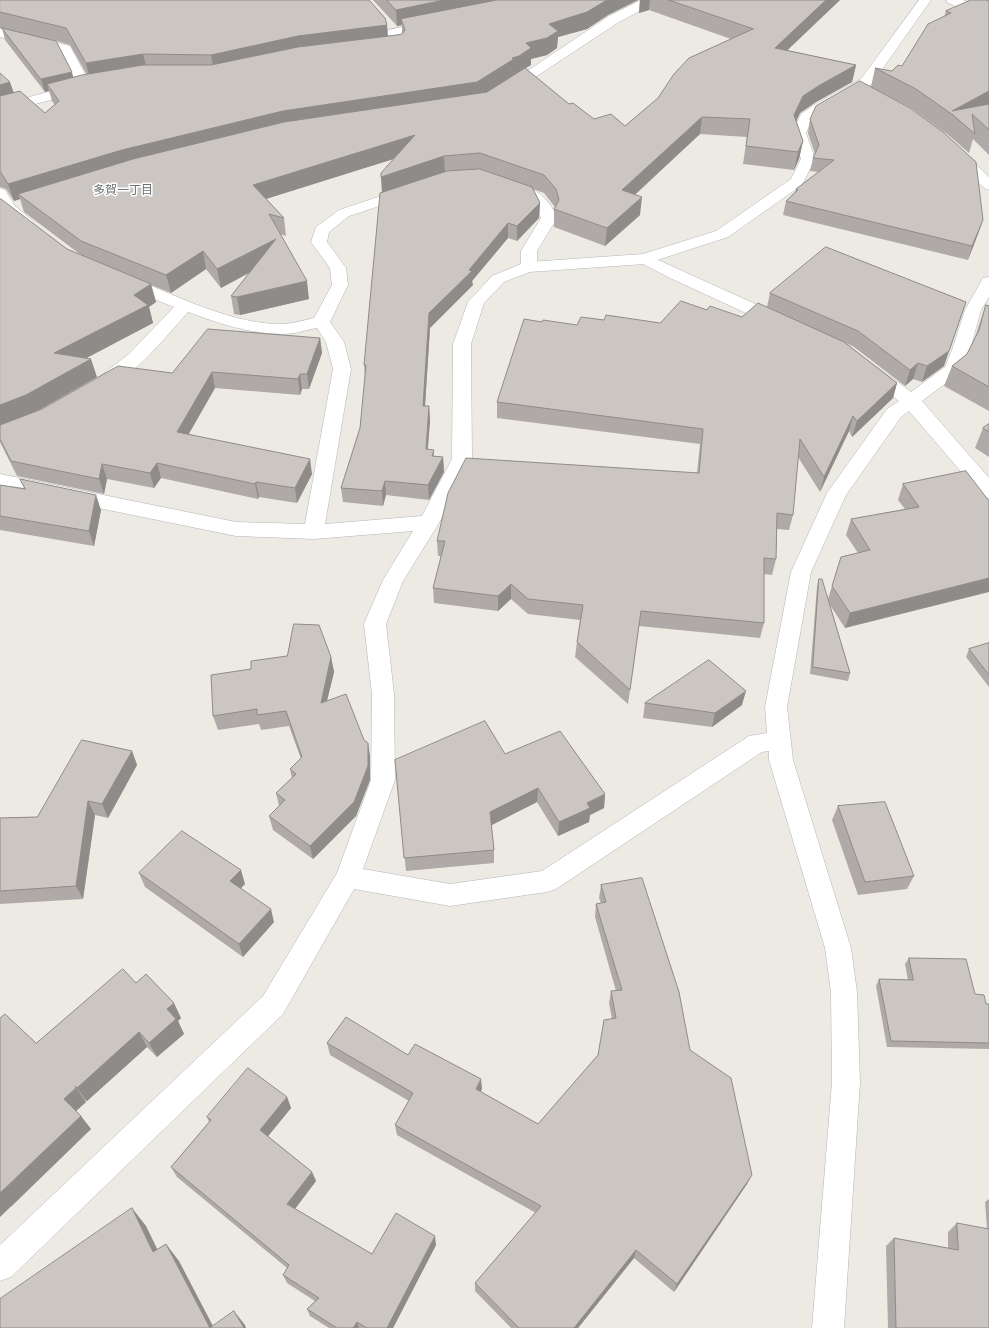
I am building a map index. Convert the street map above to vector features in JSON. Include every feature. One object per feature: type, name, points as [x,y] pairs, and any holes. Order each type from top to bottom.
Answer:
[{"type":"street","points":[[496,96],[614,19],[651,0]]},
{"type":"street","points":[[0,1266],[272,1005],[348,877],[384,780],[383,694],[375,624],[393,580],[429,523],[462,459],[462,344],[476,302],[498,279],[529,267],[645,259],[722,234],[797,182],[808,159],[799,133],[806,117],[822,106],[865,90],[866,82],[925,0]]},
{"type":"street","points":[[952,0],[989,16]]},
{"type":"street","points":[[369,50],[398,46],[393,33],[383,22]]},
{"type":"street","points":[[393,33],[445,22]]},
{"type":"street","points":[[0,33],[65,49],[85,86]]},
{"type":"street","points":[[0,109],[85,86],[101,84]]},
{"type":"street","points":[[944,142],[966,161],[989,185]]},
{"type":"street","points":[[493,180],[538,197],[546,208],[549,218],[529,252],[529,267]]},
{"type":"street","points":[[321,322],[340,285],[338,268],[319,242],[322,230],[344,213],[423,187]]},
{"type":"street","points":[[0,193],[11,208],[38,231]]},
{"type":"street","points":[[645,259],[676,275],[790,327]]},
{"type":"street","points":[[114,277],[184,306],[245,324],[283,329],[321,322]]},
{"type":"street","points":[[828,1328],[846,1082],[844,992],[838,948],[781,760],[776,707],[801,572],[837,493],[894,413],[952,370],[961,350],[973,310],[989,282]]},
{"type":"street","points":[[88,392],[115,376],[157,337],[184,306]]},
{"type":"street","points":[[314,532],[342,370],[335,342],[321,322]]},
{"type":"street","points":[[860,362],[911,401],[989,491]]},
{"type":"street","points":[[0,481],[236,529],[263,532],[314,532],[429,523]]},
{"type":"street","points":[[348,877],[450,895],[547,881],[757,743],[778,740]]},
{"type":"building","points":[[0,0],[369,0],[385,18],[387,25],[298,36],[211,55],[143,54],[86,63],[66,28],[0,12]]},
{"type":"building","points":[[387,0],[444,0],[396,10]]},
{"type":"building","points":[[497,0],[607,0],[587,12],[549,24],[558,31],[547,38],[526,43],[531,48],[519,56],[512,58],[514,59],[477,82],[283,111],[122,150],[8,184],[0,171],[0,96],[20,91],[45,113],[59,101],[47,84],[82,75],[143,65],[211,65],[298,47],[397,35],[402,34],[405,30],[401,19]]},
{"type":"building","points":[[669,0],[826,0],[775,48],[856,65],[803,96],[794,115],[803,141],[798,152],[746,146],[750,119],[702,117],[622,190],[642,197],[607,228],[554,209],[559,200],[556,189],[544,175],[480,153],[444,156],[381,177],[381,173],[415,135],[253,185],[284,218],[269,214],[307,281],[237,297],[231,296],[276,239],[217,269],[203,251],[166,275],[81,241],[18,194],[133,159],[284,122],[487,92],[525,68],[569,104],[573,103],[594,119],[611,114],[625,126],[658,98],[674,74],[689,58],[753,29]]},
{"type":"building","points":[[971,0],[989,1],[989,91],[952,111],[989,104],[989,130],[972,114],[975,134],[953,115],[916,89],[875,68],[892,71],[898,65],[902,66],[928,24],[951,13],[946,11]]},
{"type":"building","points":[[2,28],[56,41],[72,72],[41,79]]},
{"type":"building","points":[[0,73],[10,82],[0,85]]},
{"type":"building","points":[[860,81],[910,108],[943,132],[976,162],[983,220],[972,246],[786,201],[798,190],[796,189],[834,160],[813,158],[819,145],[810,119],[816,106]]},
{"type":"building","points":[[480,169],[532,187],[540,203],[517,226],[508,223],[469,270],[472,271],[429,313],[423,406],[429,406],[426,449],[434,450],[432,456],[443,457],[428,485],[385,481],[382,491],[341,488],[360,428],[366,365],[364,365],[380,193],[447,171]]},
{"type":"building","points":[[0,199],[67,249],[151,284],[134,295],[148,305],[54,353],[91,359],[26,395],[0,405]]},
{"type":"building","points":[[826,247],[966,302],[949,351],[927,366],[918,363],[910,370],[858,331],[770,293]]},
{"type":"building","points":[[681,301],[707,310],[710,306],[742,317],[758,303],[844,342],[897,383],[857,421],[853,416],[824,477],[800,439],[793,515],[777,513],[776,559],[764,558],[764,623],[641,611],[630,690],[577,642],[583,605],[528,599],[511,584],[498,596],[433,588],[445,541],[437,541],[448,493],[466,458],[699,473],[703,429],[497,402],[524,319],[577,325],[581,317],[604,320],[606,315],[660,323]]},
{"type":"building","points":[[986,305],[989,306],[989,387],[952,366],[967,354],[979,330]]},
{"type":"building","points":[[208,329],[320,338],[307,374],[300,374],[298,379],[212,372],[177,432],[310,459],[295,488],[256,482],[255,484],[157,463],[150,473],[102,464],[99,479],[11,461],[0,439],[0,425],[42,409],[118,366],[172,373]]},
{"type":"building","points":[[989,424],[989,432],[983,428]]},
{"type":"building","points":[[966,471],[989,501],[989,578],[850,613],[832,586],[841,557],[870,550],[851,519],[919,507],[903,484]]},
{"type":"building","points":[[20,479],[96,495],[89,531],[0,516],[0,485],[25,489]]},
{"type":"building","points":[[819,579],[822,579],[850,673],[813,667]]},
{"type":"building","points":[[294,624],[319,625],[331,657],[321,703],[346,694],[364,740],[368,743],[368,766],[354,802],[310,846],[269,816],[285,800],[276,793],[296,774],[290,769],[302,757],[286,711],[257,715],[257,709],[213,716],[211,675],[251,669],[251,661],[287,656]]},
{"type":"building","points":[[989,643],[989,675],[969,649]]},
{"type":"building","points":[[709,660],[746,691],[715,713],[645,703]]},
{"type":"building","points":[[485,721],[505,754],[560,731],[605,794],[587,803],[590,808],[559,822],[538,788],[490,812],[494,850],[404,858],[395,760]]},
{"type":"building","points":[[82,740],[132,751],[102,804],[88,801],[76,886],[0,891],[0,818],[37,817]]},
{"type":"building","points":[[885,802],[914,876],[865,882],[838,806]]},
{"type":"building","points":[[182,831],[241,870],[230,881],[271,909],[239,944],[139,873]]},
{"type":"building","points":[[642,878],[679,992],[690,1050],[731,1078],[752,1175],[677,1284],[636,1250],[574,1328],[519,1328],[475,1283],[541,1206],[395,1125],[413,1093],[327,1043],[346,1017],[408,1055],[415,1044],[481,1079],[476,1089],[538,1124],[598,1055],[604,1020],[616,1018],[611,991],[622,990],[596,904],[606,902],[601,885]]},
{"type":"building","points":[[909,958],[966,959],[975,994],[984,995],[986,1004],[989,1004],[989,1043],[891,1041],[879,979],[913,980]]},
{"type":"building","points":[[123,969],[136,983],[146,974],[174,1003],[167,1009],[176,1019],[149,1043],[139,1032],[77,1088],[75,1086],[76,1088],[64,1099],[81,1116],[0,1193],[0,1018],[5,1014],[36,1043]]},
{"type":"building","points":[[248,1068],[287,1097],[260,1130],[312,1172],[287,1204],[372,1254],[396,1213],[435,1236],[387,1328],[367,1328],[357,1322],[353,1328],[337,1328],[307,1309],[319,1298],[283,1275],[289,1265],[171,1167],[211,1120],[207,1117]]},
{"type":"building","points":[[132,1208],[153,1252],[166,1244],[210,1328],[0,1328],[0,1299]]},
{"type":"building","points":[[957,1223],[989,1229],[989,1328],[896,1328],[894,1238],[958,1250]]},
{"type":"building","points":[[234,1311],[244,1328],[210,1328]]},
{"type":"district","name":"多賀一丁目","points":[[123,191]]}]
